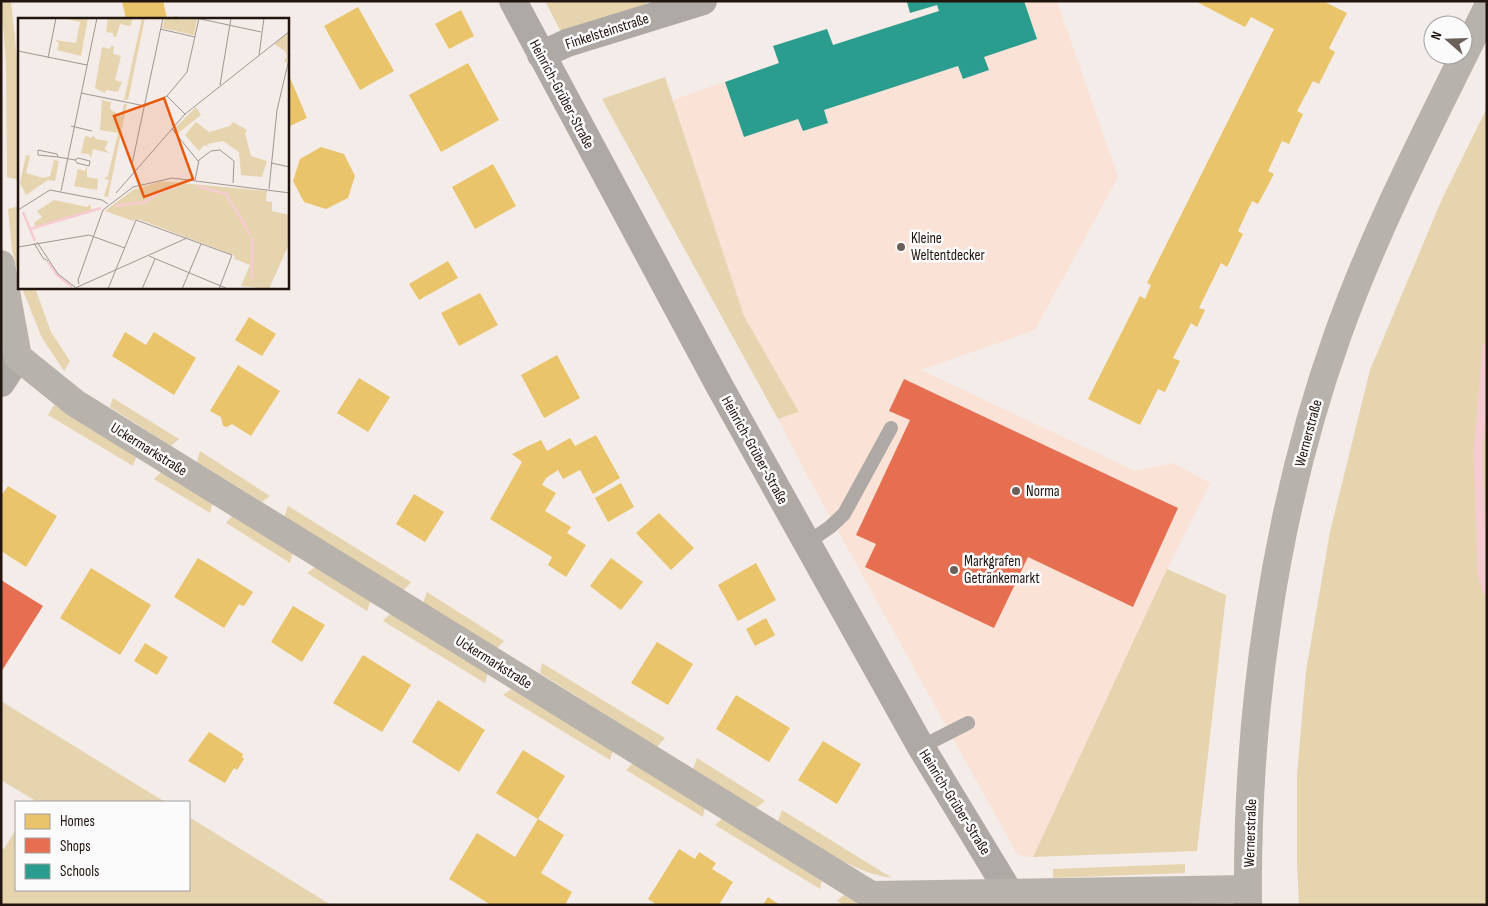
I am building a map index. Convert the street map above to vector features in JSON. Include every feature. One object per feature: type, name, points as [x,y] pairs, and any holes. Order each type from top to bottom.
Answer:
[{"type":"street","name":"Heinrich-Grüber-Straße","points":[[513,1],[807,543],[921,747],[1014,899]]},
{"type":"street","name":"Finkelsteinstraße","points":[[541,55],[660,7],[703,1]]},
{"type":"street","name":"Wernerstraße","points":[[1248,897],[1254,753],[1271,593],[1309,423],[1338,333],[1390,210],[1487,8]]},
{"type":"street","points":[[1,264],[10,354],[1,383]]},
{"type":"street","name":"Uckermarkstraße","points":[[10,354],[75,403],[871,895],[1014,899]]},
{"type":"street","points":[[1014,899],[1248,897]]},
{"type":"lane","points":[[807,543],[830,527],[844,514],[891,428]]},
{"type":"lane","points":[[921,747],[968,722]]},
{"type":"shaded area","points":[[1,1],[11,1],[18,68],[18,180],[7,177],[6,63]]},
{"type":"shaded area","points":[[545,1],[647,1],[645,8],[562,34]]},
{"type":"shaded area","points":[[1057,1],[1118,177],[1035,330],[921,370],[1135,471],[1173,463],[1210,483],[1167,569],[1033,857],[1021,856],[1016,852],[807,475],[778,419],[799,412],[744,316],[673,100],[778,63],[773,46],[827,29],[833,45],[939,10],[936,5],[910,13],[907,2]]},
{"type":"shaded area","points":[[665,77],[744,316],[799,412],[778,419],[602,99]]},
{"type":"shaded area","points":[[1487,108],[1487,905],[1299,905],[1297,775],[1306,671],[1330,532],[1370,370],[1442,199]]},
{"type":"shaded area","points":[[18,206],[18,273],[12,250],[8,209]]},
{"type":"shaded area","points":[[22,289],[35,289],[51,332],[70,361],[64,371],[42,338]]},
{"type":"shaded area","points":[[113,398],[179,439],[171,446],[110,407]]},
{"type":"shaded area","points":[[54,405],[137,455],[133,466],[48,415]]},
{"type":"shaded area","points":[[200,451],[270,496],[262,502],[197,462]]},
{"type":"shaded area","points":[[162,471],[213,502],[210,513],[154,479]]},
{"type":"shaded area","points":[[288,506],[411,582],[403,591],[284,517]]},
{"type":"shaded area","points":[[233,515],[293,553],[290,563],[226,523]]},
{"type":"shaded area","points":[[315,567],[371,600],[367,611],[307,573]]},
{"type":"shaded area","points":[[1167,569],[1226,595],[1197,851],[1033,857]]},
{"type":"shaded area","points":[[427,592],[504,641],[497,648],[423,603]]},
{"type":"shaded area","points":[[391,613],[488,672],[485,683],[383,621]]},
{"type":"shaded area","points":[[542,663],[665,738],[657,747],[540,673]]},
{"type":"shaded area","points":[[513,688],[613,750],[610,760],[503,695]]},
{"type":"shaded area","points":[[1,701],[163,801],[34,801],[1,780]]},
{"type":"shaded area","points":[[697,758],[765,801],[756,808],[693,769]]},
{"type":"shaded area","points":[[634,762],[705,806],[703,817],[626,770]]},
{"type":"shaded area","points":[[782,810],[892,878],[862,870],[833,856],[778,821]]},
{"type":"shaded area","points":[[190,818],[331,905],[1,905],[1,848],[4,849],[15,831],[15,891],[190,891]]},
{"type":"shaded area","points":[[723,818],[822,879],[820,889],[715,825]]},
{"type":"shaded area","points":[[1185,864],[1185,873],[1053,878],[1053,869]]},
{"type":"shaded area","points":[[846,893],[866,905],[844,905],[837,901]]},
{"type":"building: Homes","points":[[122,1],[163,1],[167,18],[126,18]]},
{"type":"building: Homes","points":[[1195,1],[1323,1],[1347,13],[1329,48],[1335,52],[1319,84],[1313,81],[1297,111],[1303,114],[1289,144],[1282,141],[1268,171],[1274,174],[1258,204],[1252,201],[1238,231],[1243,234],[1227,267],[1221,263],[1199,308],[1205,310],[1197,327],[1191,323],[1173,358],[1180,361],[1165,392],[1158,389],[1140,425],[1088,399],[1140,296],[1145,299],[1151,285],[1147,283],[1274,29],[1251,17],[1245,27]]},
{"type":"building: Homes","points":[[358,7],[394,71],[360,90],[324,26]]},
{"type":"building: Homes","points":[[461,10],[474,36],[449,49],[435,24]]},
{"type":"building: Homes","points":[[468,63],[499,120],[441,152],[409,95]]},
{"type":"building: Homes","points":[[289,75],[307,118],[289,127]]},
{"type":"building: Homes","points":[[321,147],[344,154],[355,176],[348,198],[326,209],[304,202],[293,181],[300,159]]},
{"type":"building: Homes","points":[[493,164],[516,206],[475,229],[452,187]]},
{"type":"building: Homes","points":[[448,261],[458,278],[419,300],[409,284]]},
{"type":"building: Homes","points":[[480,293],[498,325],[459,346],[441,313]]},
{"type":"building: Homes","points":[[249,317],[276,334],[262,356],[235,340]]},
{"type":"building: Homes","points":[[125,332],[146,345],[154,332],[196,358],[174,395],[112,356]]},
{"type":"building: Homes","points":[[557,355],[580,398],[544,418],[521,375]]},
{"type":"building: Homes","points":[[238,365],[280,391],[251,436],[232,424],[227,427],[223,426],[221,417],[210,411]]},
{"type":"building: Homes","points":[[359,378],[390,397],[368,432],[337,413]]},
{"type":"building: Homes","points":[[596,435],[620,478],[593,494],[580,470],[563,479],[558,470],[546,478],[542,485],[556,493],[545,511],[571,527],[567,533],[586,545],[566,577],[548,565],[552,557],[490,519],[522,462],[512,454],[541,440],[547,451],[570,438],[575,446]]},
{"type":"building: Homes","points":[[621,483],[634,507],[608,522],[595,498]]},
{"type":"building: Homes","points":[[8,486],[57,516],[26,567],[1,551],[1,496]]},
{"type":"building: Homes","points":[[414,494],[444,512],[425,542],[396,524]]},
{"type":"building: Homes","points":[[659,513],[694,548],[671,570],[636,533]]},
{"type":"building: Homes","points":[[198,558],[253,592],[244,606],[239,604],[224,628],[174,597]]},
{"type":"building: Homes","points":[[611,558],[643,582],[621,610],[590,586]]},
{"type":"building: Homes","points":[[756,563],[776,600],[738,621],[718,585]]},
{"type":"building: Homes","points":[[91,568],[151,605],[120,655],[60,618]]},
{"type":"building: Homes","points":[[293,606],[325,625],[302,662],[271,642]]},
{"type":"building: Homes","points":[[766,618],[775,635],[755,646],[746,629]]},
{"type":"building: Homes","points":[[657,642],[693,664],[668,705],[631,683]]},
{"type":"building: Homes","points":[[145,643],[168,657],[157,675],[134,661]]},
{"type":"building: Homes","points":[[363,655],[411,685],[382,732],[333,703]]},
{"type":"building: Homes","points":[[736,695],[790,728],[769,762],[716,729]]},
{"type":"building: Homes","points":[[438,700],[485,730],[459,772],[412,742]]},
{"type":"building: Homes","points":[[209,732],[243,754],[242,757],[244,759],[237,770],[234,768],[225,783],[188,761]]},
{"type":"building: Homes","points":[[823,741],[861,764],[837,804],[798,780]]},
{"type":"building: Homes","points":[[523,750],[565,776],[538,819],[496,793]]},
{"type":"building: Homes","points":[[538,819],[564,835],[541,873],[572,892],[565,905],[491,905],[449,879],[477,833],[515,857]]},
{"type":"building: Homes","points":[[679,849],[695,859],[699,852],[716,863],[712,869],[733,882],[719,905],[657,905],[648,899]]},
{"type":"building: Homes","points":[[768,897],[780,905],[763,905]]},
{"type":"building: Shops","points":[[904,379],[1178,508],[1133,607],[1028,557],[994,628],[865,567],[876,544],[856,535],[910,420],[889,411]]},
{"type":"building: Shops","points":[[1,580],[43,606],[1,672]]},
{"type":"building: Schools","points":[[1024,1],[1037,39],[984,57],[989,70],[963,79],[958,66],[824,110],[828,123],[803,131],[798,119],[744,137],[725,82],[779,63],[773,46],[827,29],[833,45],[939,11],[937,5],[910,13],[907,2]]},
{"type":"waterway","points":[[1487,347],[1478,452],[1482,574],[1487,591]]},
{"type":"place","name":"Kleine Weltentdecker","points":[[901,247]]},
{"type":"place","name":"Norma","points":[[1016,491]]},
{"type":"place","name":"Markgrafen Getränkemarkt","points":[[954,570]]}]
